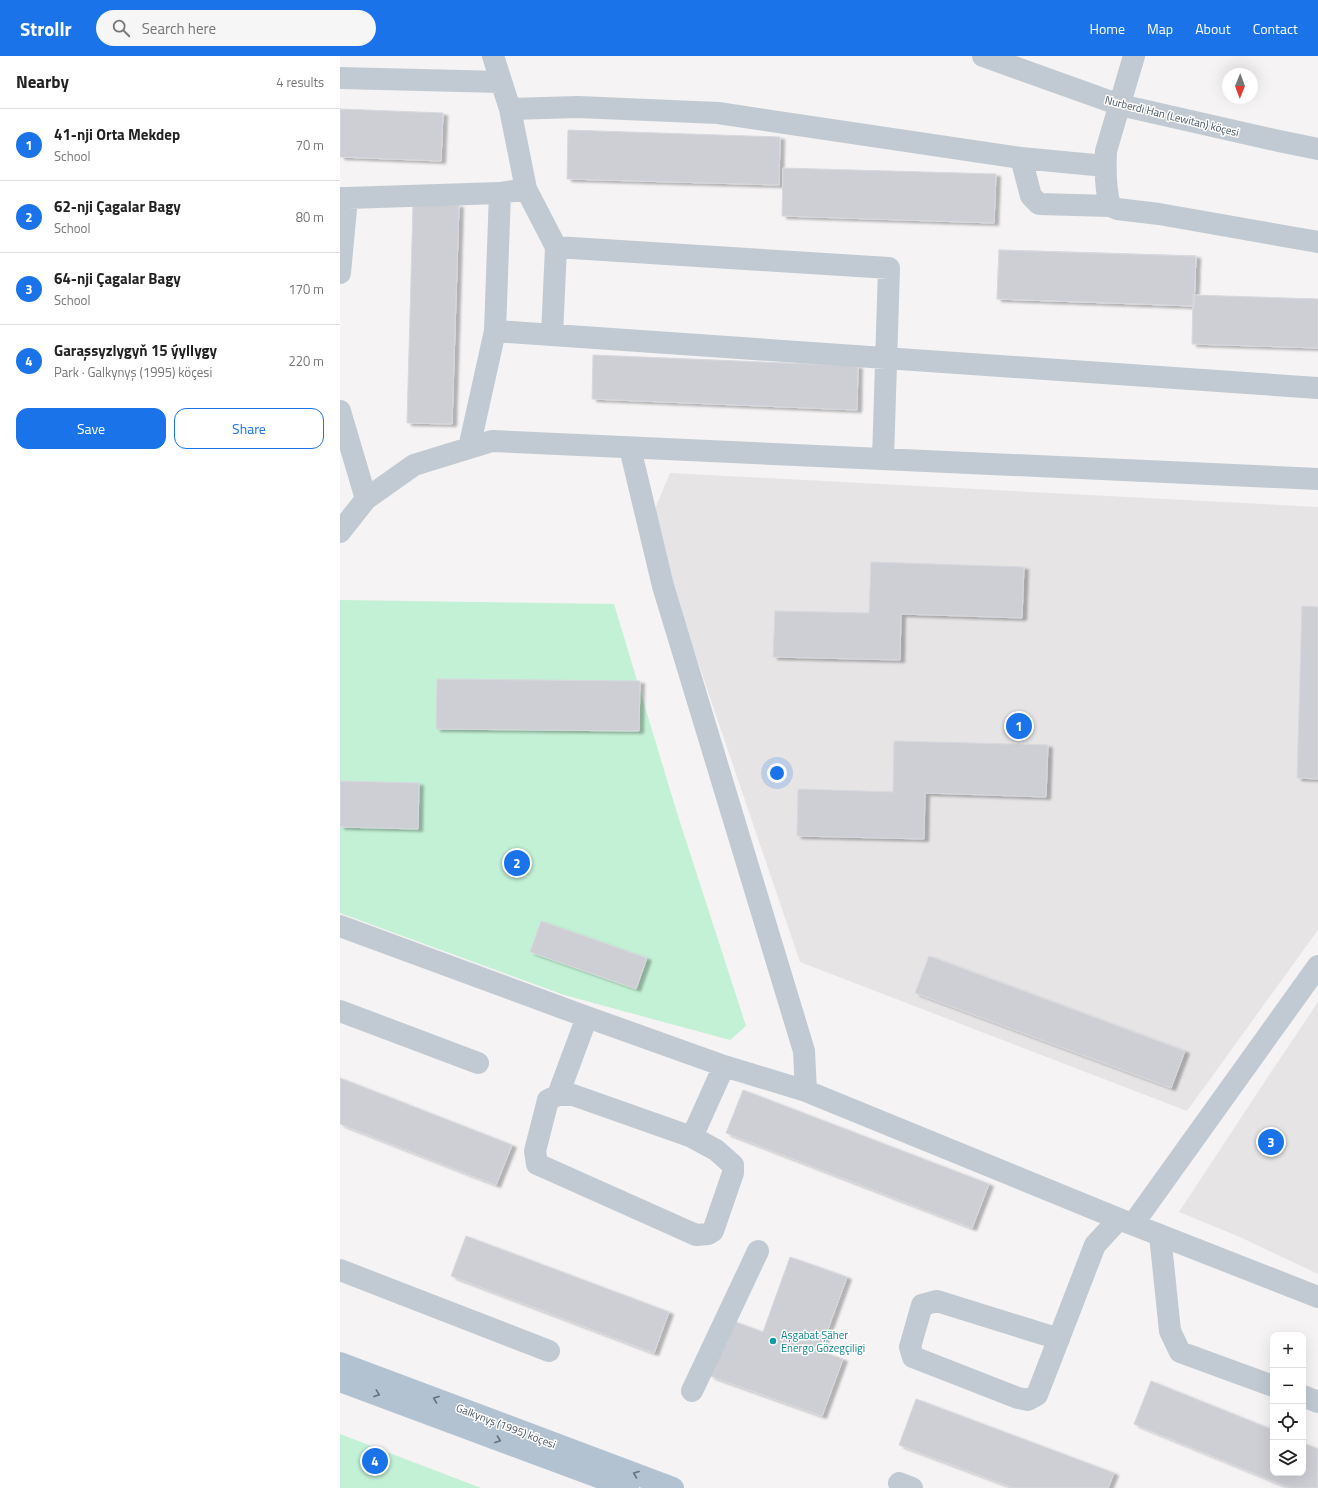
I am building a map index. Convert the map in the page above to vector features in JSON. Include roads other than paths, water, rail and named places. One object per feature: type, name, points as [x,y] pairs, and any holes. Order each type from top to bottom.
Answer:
[{"type":"main road","name":"Galkynyş (1995) köçesi","points":[[340,1363],[673,1488]]},
{"type":"main road","name":"Galkynyş (1995) köçesi","points":[[340,1381],[628,1488]]},
{"type":"street","points":[[493,56],[510,109],[526,188],[556,247],[552,335]]},
{"type":"street","name":"Nurberdi Han (Lewitan) köçesi","points":[[983,56],[1120,105],[1271,140],[1318,149]]},
{"type":"street","points":[[1110,206],[1106,191],[1106,150],[1134,56]]},
{"type":"street","points":[[340,78],[501,82]]},
{"type":"street","points":[[510,109],[578,107],[718,113],[1021,158],[1105,166]]},
{"type":"street","points":[[1021,158],[1031,196],[1039,204],[1110,206],[1117,209],[1160,214],[1318,242]]},
{"type":"street","points":[[340,273],[343,198],[500,193],[526,188]]},
{"type":"street","points":[[469,448],[495,331],[500,193]]},
{"type":"street","points":[[556,247],[889,268],[883,459]]},
{"type":"street","points":[[495,331],[1318,388]]},
{"type":"street","points":[[340,411],[366,499]]},
{"type":"street","points":[[340,532],[366,499],[414,465],[492,441],[1318,479]]},
{"type":"street","points":[[630,448],[663,586],[804,1050],[806,1091]]},
{"type":"street","points":[[340,926],[724,1066],[806,1091],[1126,1222],[1318,1298]]},
{"type":"street","points":[[1059,1339],[937,1301],[922,1305],[910,1347],[913,1357],[1018,1398],[1028,1400],[1037,1395],[1059,1339],[1095,1245],[1126,1222],[1318,966]]},
{"type":"street","points":[[340,1011],[478,1063]]},
{"type":"street","points":[[558,1095],[587,1017]]},
{"type":"street","points":[[692,1137],[724,1066]]},
{"type":"street","points":[[558,1095],[573,1095],[692,1137],[716,1150],[733,1164],[733,1173],[713,1231],[708,1234],[696,1235],[537,1164],[535,1151],[548,1100],[558,1095]]},
{"type":"street","points":[[1160,1235],[1170,1331],[1180,1352],[1270,1385]]},
{"type":"street","points":[[692,1391],[758,1251]]},
{"type":"street","points":[[340,1270],[549,1350]]},
{"type":"street","points":[[1306,1397],[1318,1402]]},
{"type":"place","name":"41-nji Orta Mekdep","points":[[1019,726]]},
{"type":"place","name":"62-nji Çagalar Bagy","points":[[517,863]]},
{"type":"place","name":"64-nji Çagalar Bagy","points":[[1271,1142]]},
{"type":"place","name":"Aşgabat Şäher Energo Gözegçiligi","points":[[773,1341]]},
{"type":"place","name":"Garaşsyzlygyň 15 ýyllygy","points":[[375,1461]]}]
